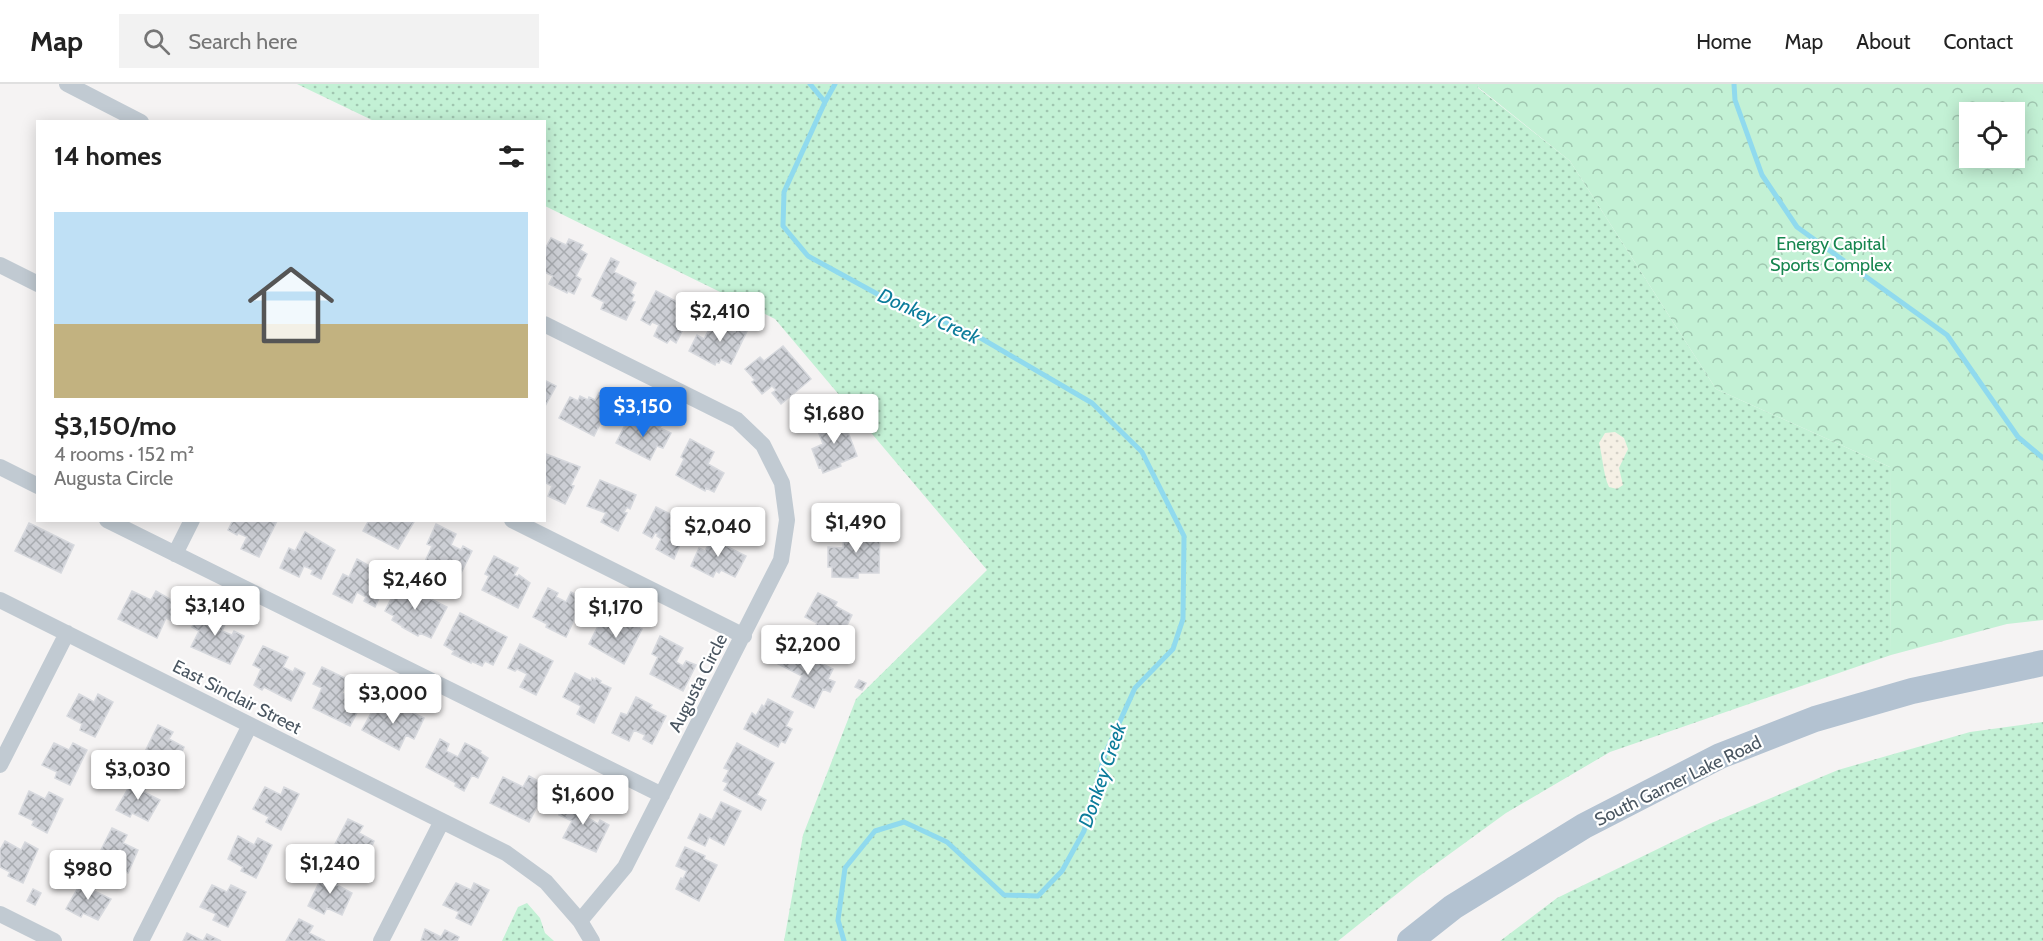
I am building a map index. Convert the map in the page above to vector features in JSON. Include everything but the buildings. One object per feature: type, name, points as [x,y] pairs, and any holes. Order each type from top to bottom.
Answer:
[{"type":"main road","name":"South Garner Lake Road","points":[[1410,941],[1453,907],[1584,826],[1720,756],[1815,719],[1977,676],[2043,663]]},
{"type":"street","points":[[67,84],[137,120]]},
{"type":"street","points":[[0,265],[36,283]]},
{"type":"street","name":"Augusta Circle","points":[[546,325],[736,420],[763,445],[782,483],[787,520],[781,560],[626,867],[580,921]]},
{"type":"street","points":[[0,467],[36,485]]},
{"type":"street","points":[[111,522],[662,795]]},
{"type":"street","points":[[175,554],[191,522]]},
{"type":"street","points":[[516,522],[744,636]]},
{"type":"street","name":"East Sinclair Street","points":[[0,600],[506,853],[546,882],[580,921],[592,941]]},
{"type":"street","points":[[0,765],[67,633]]},
{"type":"street","points":[[141,941],[250,725]]},
{"type":"street","points":[[381,941],[442,821]]},
{"type":"street","points":[[0,914],[54,941]]},
{"type":"green space","points":[[297,84],[1479,84],[1478,88],[1570,161],[1716,389],[1890,467],[1891,655],[1610,752],[1506,813],[1418,877],[1338,941],[784,941],[803,835],[856,699],[987,570],[775,319],[546,206],[546,120],[372,120]]},
{"type":"green space","name":"Energy Capital Sports Complex","points":[[1479,84],[2043,84],[2043,620],[2007,624],[1891,655],[1890,467],[1716,389],[1570,161],[1478,87]]},
{"type":"green space","points":[[2043,722],[2043,941],[1500,941],[1557,898],[1709,824],[1838,770],[1970,732]]},
{"type":"green space","points":[[527,903],[540,918],[545,933],[554,941],[502,941],[518,907]]},
{"type":"sand","points":[[1615,432],[1624,438],[1628,449],[1619,468],[1623,485],[1617,489],[1609,487],[1607,482],[1599,443],[1605,433]]},
{"type":"waterway","name":"Donkey Creek","points":[[810,84],[825,102],[784,192],[783,226],[808,256],[881,296],[972,333],[1092,403],[1142,452],[1184,536],[1183,619],[1173,649],[1135,688],[1105,754],[1084,831],[1062,871],[1038,896],[1004,895],[947,842],[904,822],[875,831],[845,868],[838,920],[844,941]]},
{"type":"waterway","name":"Donkey Creek","points":[[825,102],[835,84]]},
{"type":"waterway","points":[[1734,84],[1735,100],[1762,175],[1797,227],[1947,335],[2018,437],[2043,458]]}]
